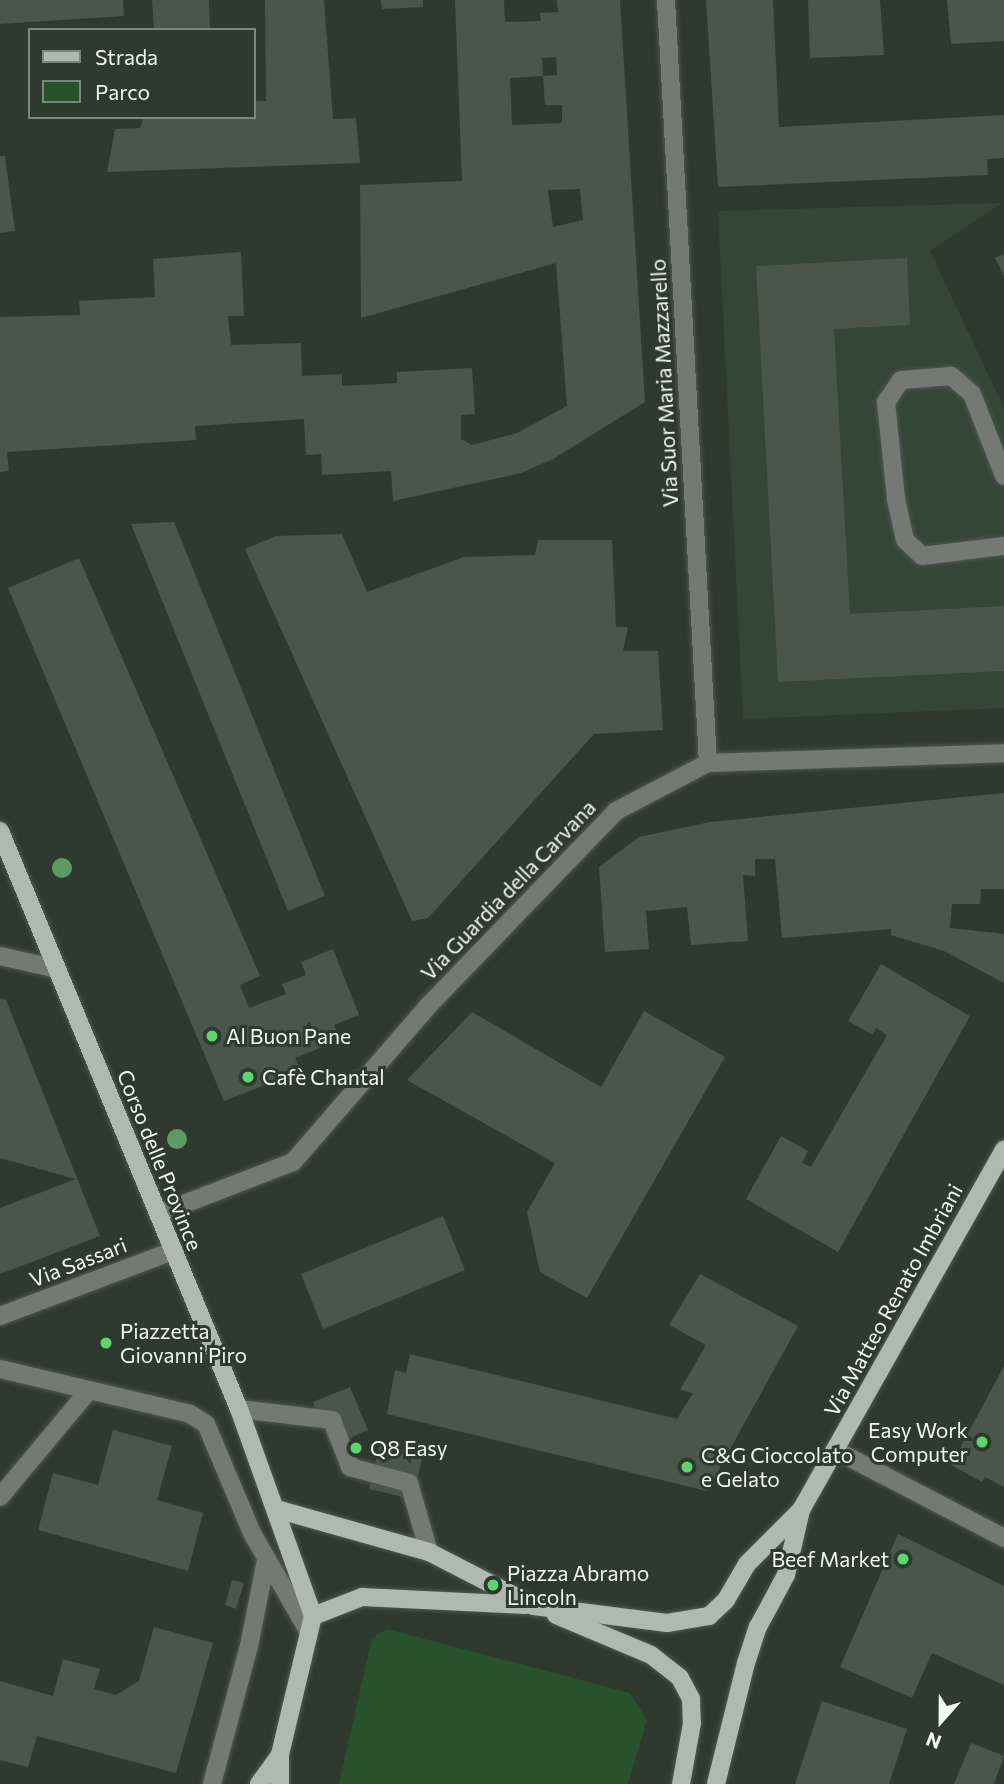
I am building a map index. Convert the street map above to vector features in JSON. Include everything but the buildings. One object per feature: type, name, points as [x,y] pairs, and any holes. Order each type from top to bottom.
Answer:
[{"type":"main road","name":"Corso delle Province","points":[[0,831],[239,1409],[276,1508],[310,1622]]},
{"type":"main road","name":"Via Matteo Renato Imbriani","points":[[801,1510],[1004,1149]]},
{"type":"main road","points":[[276,1508],[429,1552],[534,1606],[651,1655],[680,1678],[691,1699],[692,1723],[681,1784]]},
{"type":"main road","points":[[280,1784],[280,1755],[310,1622],[362,1597],[534,1606],[667,1623],[709,1616],[726,1600],[747,1564],[801,1510]]},
{"type":"main road","points":[[716,1784],[746,1663],[758,1627],[786,1575],[801,1510]]},
{"type":"main road","points":[[259,1784],[280,1755]]},
{"type":"street","name":"Via Suor Maria Mazzarello","points":[[666,0],[708,763]]},
{"type":"street","points":[[1004,477],[972,394],[951,376],[901,380],[886,402],[896,499],[905,540],[922,556],[1004,546]]},
{"type":"street","name":"Via Guardia della Carvana","points":[[158,1214],[292,1162],[428,1006],[616,811],[708,763],[1004,753]]},
{"type":"street","points":[[0,956],[57,970]]},
{"type":"street","name":"Via Sassari","points":[[0,1316],[173,1251]]},
{"type":"street","points":[[0,1369],[190,1414],[206,1424],[266,1560],[310,1622]]},
{"type":"street","points":[[0,1497],[89,1390]]},
{"type":"street","points":[[239,1409],[332,1420],[350,1468],[409,1483],[429,1552]]},
{"type":"street","points":[[835,1450],[1004,1538]]},
{"type":"street","points":[[212,1784],[249,1646],[266,1560]]},
{"type":"shaded area","points":[[1002,203],[930,251],[1004,408],[1004,708],[743,719],[718,211]]},
{"type":"green space","points":[[387,1629],[630,1693],[647,1720],[628,1784],[339,1784],[372,1638]]},
{"type":"place","name":"Al Buon Pane","points":[[212,1036]]},
{"type":"place","name":"Cafè Chantal","points":[[248,1077]]},
{"type":"place","name":"Piazzetta Giovanni Piro","points":[[106,1343]]},
{"type":"place","name":"Easy Work Computer","points":[[982,1442]]},
{"type":"place","name":"Q8 Easy","points":[[356,1448]]},
{"type":"place","name":"C&G Cioccolato e Gelato","points":[[687,1467]]},
{"type":"place","name":"Beef Market","points":[[903,1559]]},
{"type":"place","name":"Piazza Abramo Lincoln","points":[[493,1585]]}]
